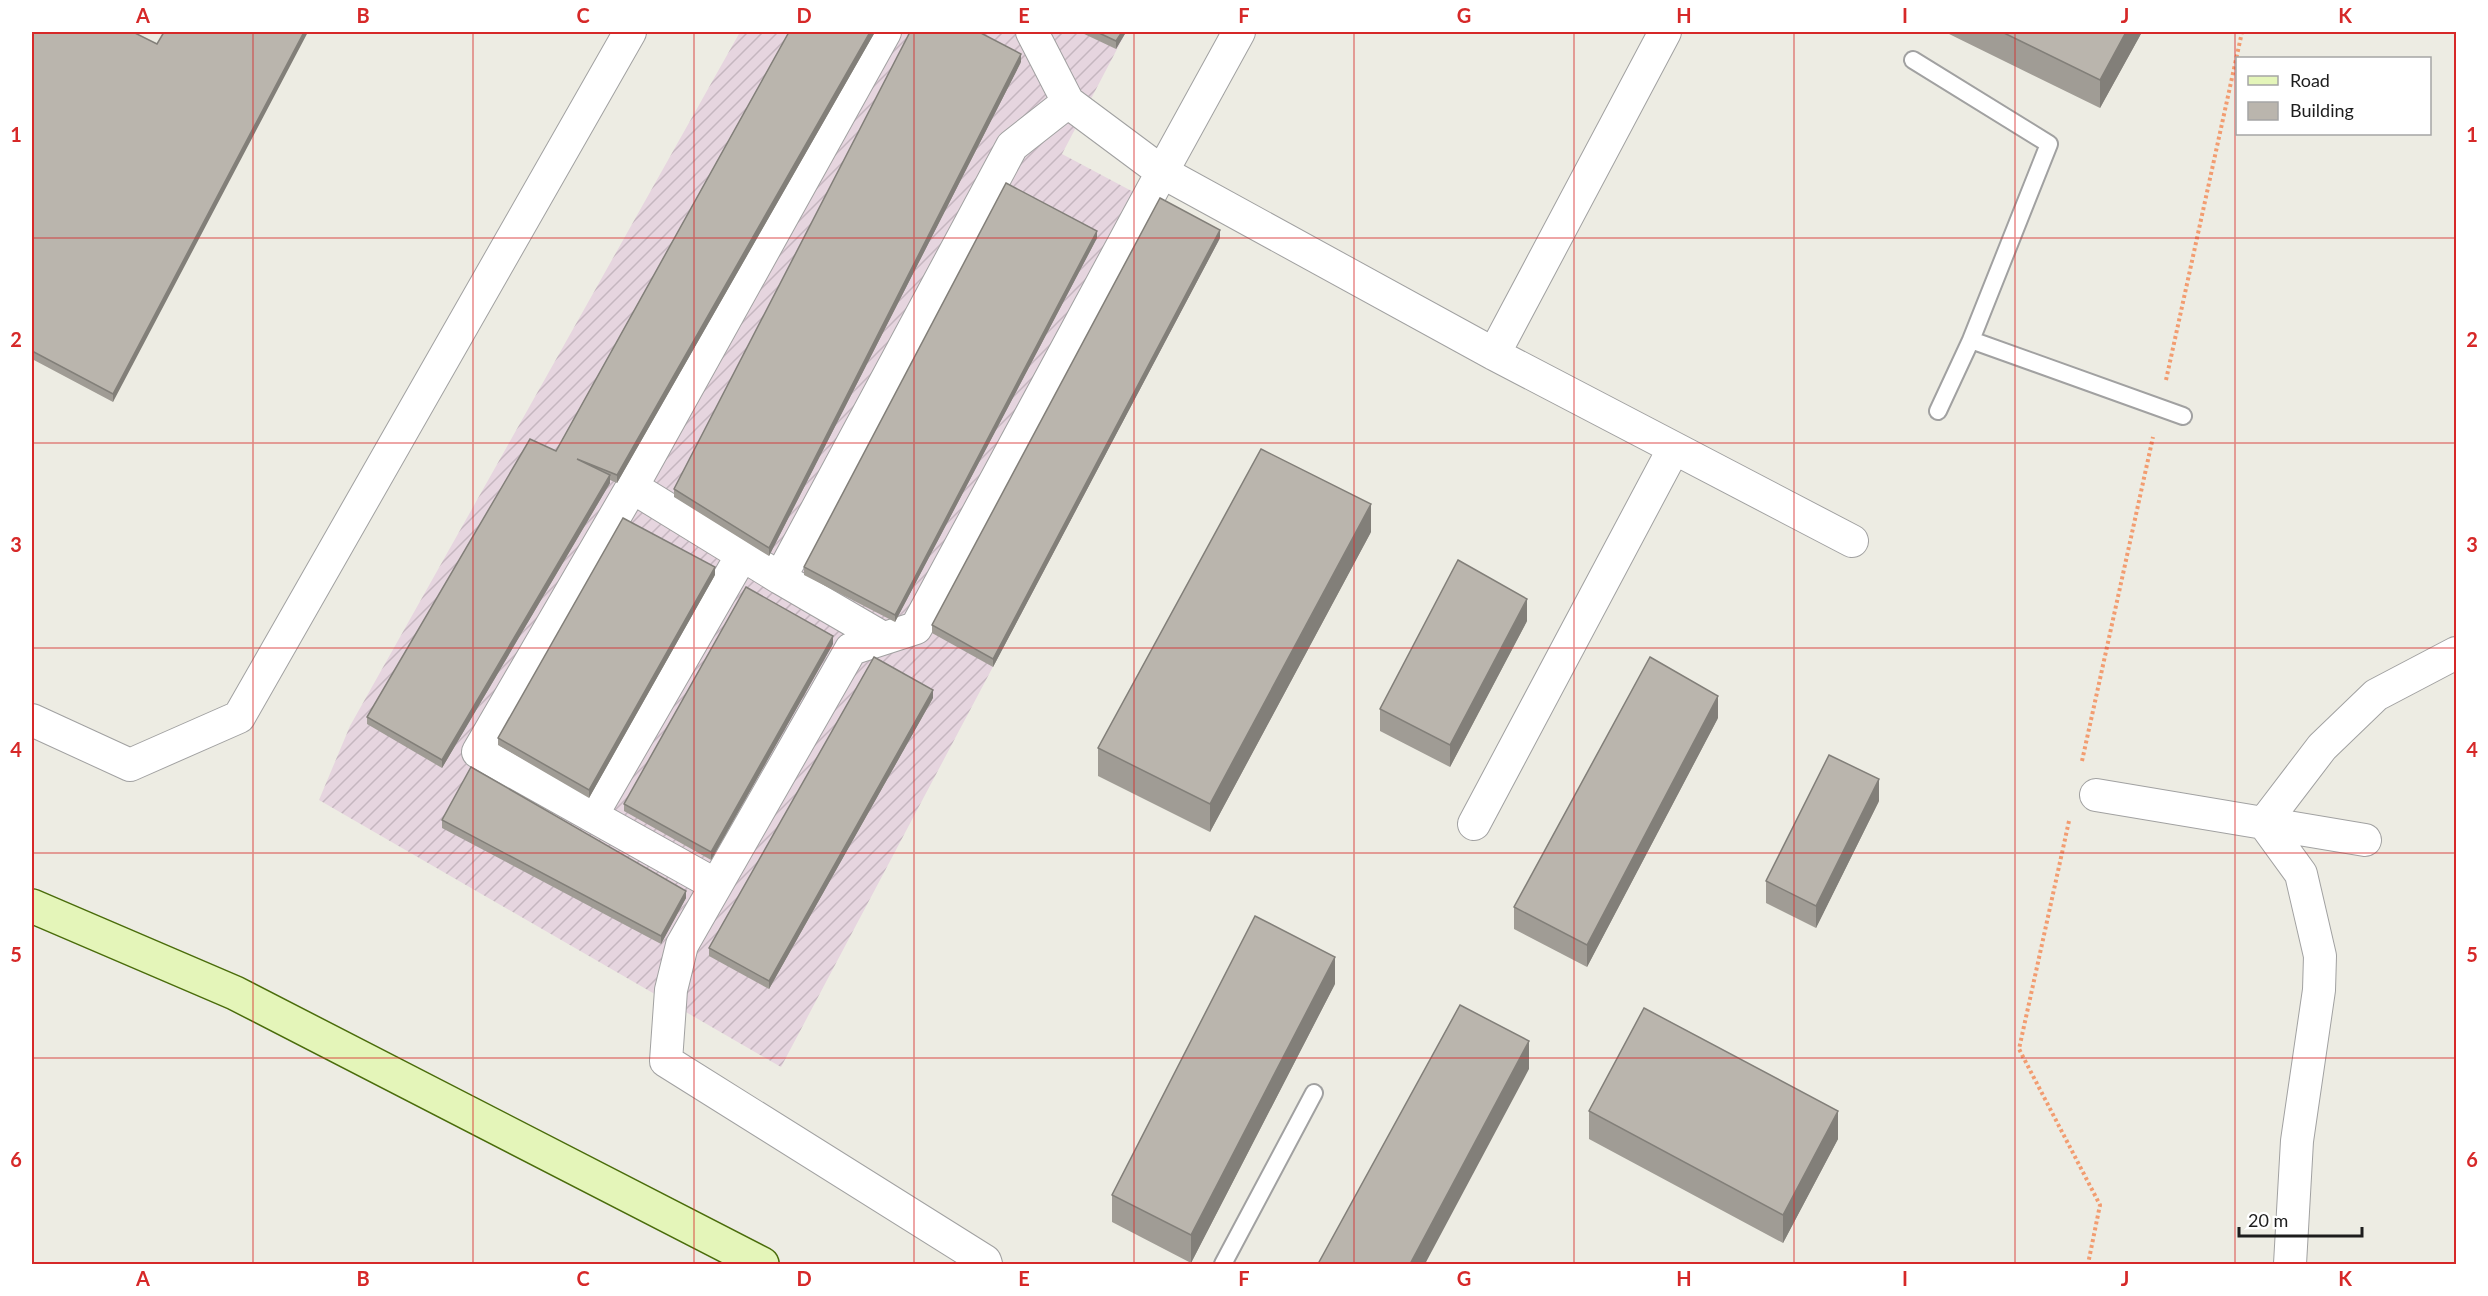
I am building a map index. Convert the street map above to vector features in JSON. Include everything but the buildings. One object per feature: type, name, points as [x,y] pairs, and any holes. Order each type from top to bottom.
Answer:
[{"type":"main road","points":[[32,906],[235,993],[762,1264]]},
{"type":"street","points":[[32,720],[130,765],[239,717],[630,32]]},
{"type":"street","points":[[716,885],[478,752],[632,487],[885,32]]},
{"type":"street","points":[[1032,32],[1068,102],[1162,172],[1494,354],[1852,541]]},
{"type":"street","points":[[986,1264],[985,1261],[666,1061],[671,990],[682,945],[851,649],[916,628],[1239,32]]},
{"type":"street","points":[[1494,354],[1665,32]]},
{"type":"street","points":[[780,578],[1012,146],[1068,102]]},
{"type":"street","points":[[1474,824],[1674,448]]},
{"type":"street","points":[[632,487],[883,638]]},
{"type":"street","points":[[592,815],[742,555]]},
{"type":"street","points":[[2264,823],[2322,747],[2376,695],[2457,653]]},
{"type":"street","points":[[2088,782],[2264,823],[2365,840]]},
{"type":"street","points":[[2264,823],[2301,874],[2320,956],[2319,990],[2297,1141],[2290,1264]]},
{"type":"lane","points":[[1913,60],[2049,144],[1971,340],[1938,411]]},
{"type":"lane","points":[[1971,340],[2183,416]]},
{"type":"lane","points":[[1223,1264],[1314,1093]]},
{"type":"path","points":[[2236,57],[2242,32]]},
{"type":"path","points":[[2088,782],[2159,408],[2236,59]]},
{"type":"path","points":[[2070,816],[2019,1049],[2100,1205],[2088,1264]]},
{"type":"shaded area","points":[[740,32],[1126,32],[1062,154],[1220,238],[781,1067],[319,800],[350,726]]}]
